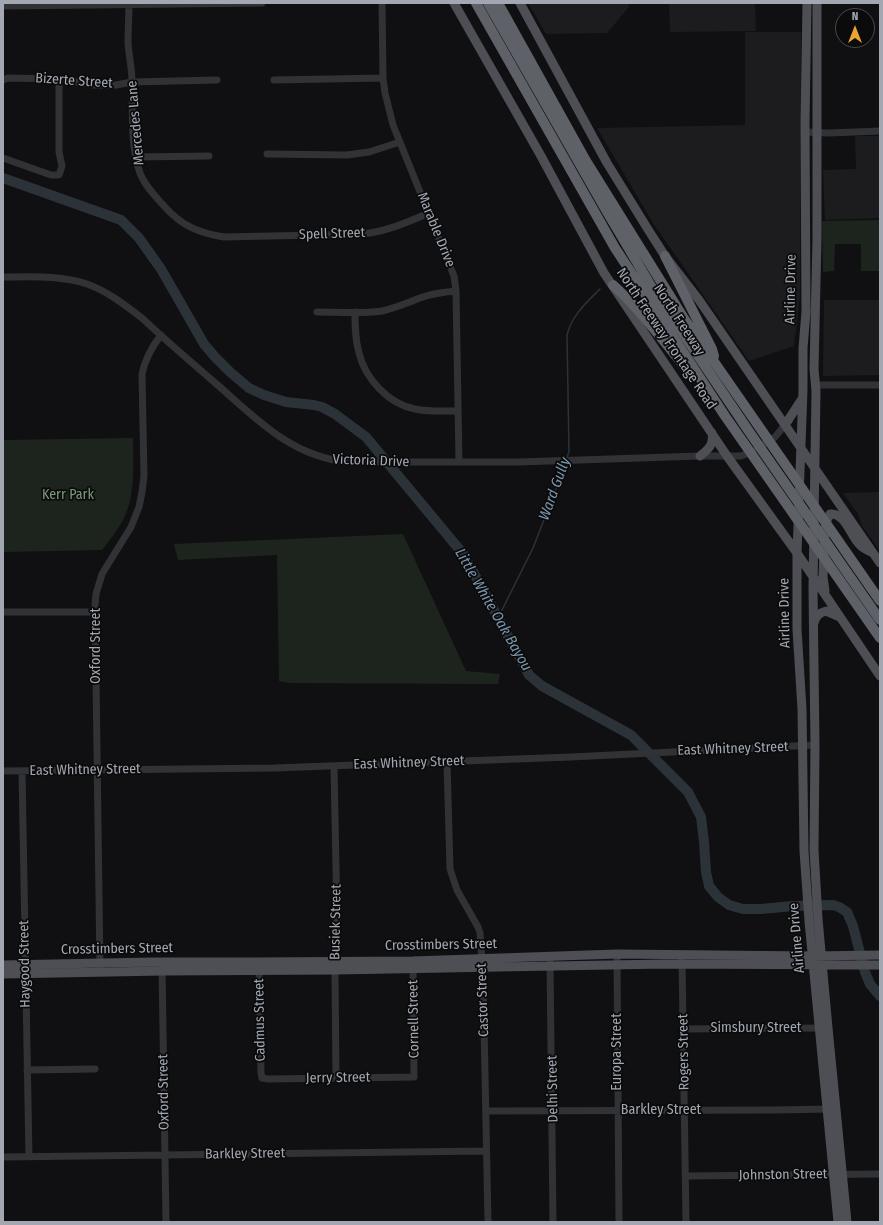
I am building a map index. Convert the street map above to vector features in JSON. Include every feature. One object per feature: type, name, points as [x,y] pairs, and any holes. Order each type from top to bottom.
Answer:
[{"type":"highway","name":"North Freeway","points":[[476,3],[615,248],[725,416],[748,430],[855,565],[880,601]]},
{"type":"highway","name":"North Freeway","points":[[488,3],[651,286],[748,430],[880,620]]},
{"type":"highway","name":"North Freeway","points":[[498,3],[586,161],[683,317],[719,370],[748,430],[837,578],[880,638]]},
{"type":"highway","points":[[665,256],[712,349],[719,370]]},
{"type":"highway","points":[[613,285],[654,330],[725,416]]},
{"type":"main road","name":"North Freeway Frontage Road","points":[[454,3],[604,273],[727,456],[813,576],[880,676]]},
{"type":"main road","points":[[520,3],[607,163],[665,256],[699,300],[880,563]]},
{"type":"main road","name":"Airline Drive","points":[[807,3],[805,214],[816,391],[813,576],[815,745],[814,850],[818,919],[822,956]]},
{"type":"main road","name":"Airline Drive","points":[[817,3],[816,214],[811,300],[803,362],[797,554],[797,628],[802,693],[804,851],[809,922],[816,962],[832,1109],[838,1175],[838,1222]]},
{"type":"main road","points":[[805,214],[816,214]]},
{"type":"main road","points":[[803,362],[809,371],[810,383],[815,386]]},
{"type":"main road","points":[[786,425],[803,399]]},
{"type":"main road","points":[[776,412],[782,414],[788,413],[797,407]]},
{"type":"main road","points":[[700,456],[711,445],[713,440],[712,433]]},
{"type":"main road","points":[[825,594],[823,577],[825,529],[826,522],[830,514],[835,514],[841,518],[860,546],[874,554]]},
{"type":"main road","points":[[814,626],[816,616],[823,612],[830,612],[841,618]]},
{"type":"main road","points":[[802,693],[814,694]]},
{"type":"main road","points":[[804,851],[814,850]]},
{"type":"main road","name":"Crosstimbers Street","points":[[3,974],[25,969],[100,967],[413,965],[550,961],[617,954],[734,964],[816,962],[822,956],[878,955]]},
{"type":"main road","points":[[734,955],[734,964]]},
{"type":"main road","name":"Crosstimbers Street","points":[[550,961],[617,965],[734,955],[848,965],[879,965]]},
{"type":"main road","name":"Crosstimbers Street","points":[[3,965],[25,969]]},
{"type":"main road","name":"Airline Drive","points":[[838,1175],[847,1222]]},
{"type":"street","points":[[3,6],[262,3]]},
{"type":"street","name":"Marable Drive","points":[[382,3],[383,78],[388,109],[454,276],[456,291],[459,462]]},
{"type":"street","name":"Mercedes Lane","points":[[129,4],[128,44],[132,82],[136,157],[140,174],[147,186],[181,222],[194,230],[207,235],[229,237]]},
{"type":"street","name":"Bizerte Street","points":[[3,80],[8,78],[59,79],[94,85],[116,85],[132,82],[217,80]]},
{"type":"street","points":[[274,80],[383,78]]},
{"type":"street","points":[[3,158],[51,175],[59,175],[62,166],[59,152],[59,79]]},
{"type":"street","points":[[805,132],[880,131]]},
{"type":"street","points":[[267,154],[347,155],[369,152],[400,142]]},
{"type":"street","points":[[136,157],[209,156]]},
{"type":"street","name":"Spell Street","points":[[229,237],[375,233],[429,213]]},
{"type":"street","name":"Victoria Drive","points":[[3,277],[48,277],[67,279],[87,284],[100,290],[126,306],[282,439],[311,454],[330,460],[347,462],[459,462],[741,456],[749,454],[775,437],[786,425]]},
{"type":"street","points":[[317,312],[382,311],[442,292],[456,291]]},
{"type":"street","points":[[356,312],[355,327],[359,353],[363,366],[381,391],[401,405],[413,409],[426,411],[458,411]]},
{"type":"street","name":"Oxford Street","points":[[100,967],[96,594],[102,574],[131,527],[139,507],[144,476],[142,374],[144,362],[161,335]]},
{"type":"street","points":[[815,386],[880,384]]},
{"type":"street","points":[[3,612],[95,612]]},
{"type":"street","name":"East Whitney Street","points":[[3,771],[275,768],[447,762],[815,745]]},
{"type":"street","name":"Castor Street","points":[[447,762],[450,869],[457,890],[478,927],[481,944],[488,1222]]},
{"type":"street","name":"Busiek Street","points":[[334,766],[337,920],[335,965],[336,1078]]},
{"type":"street","name":"Haygood Street","points":[[22,770],[29,1157]]},
{"type":"street","name":"Europa Street","points":[[617,954],[619,1222]]},
{"type":"street","name":"Rogers Street","points":[[682,960],[686,1222]]},
{"type":"street","name":"Delhi Street","points":[[550,961],[553,1111],[553,1222]]},
{"type":"street","name":"Cornell Street","points":[[413,965],[414,1077]]},
{"type":"street","name":"Oxford Street","points":[[162,966],[166,1222]]},
{"type":"street","name":"Cadmus Street","points":[[259,967],[262,1078]]},
{"type":"street","name":"Simsbury Street","points":[[684,1029],[824,1028]]},
{"type":"street","points":[[27,1070],[95,1069]]},
{"type":"street","name":"Jerry Street","points":[[262,1078],[414,1077]]},
{"type":"street","name":"Barkley Street","points":[[486,1111],[832,1109]]},
{"type":"street","name":"Barkley Street","points":[[3,1158],[486,1151]]},
{"type":"street","name":"Johnston Street","points":[[686,1176],[880,1174]]},
{"type":"shaded area","points":[[528,3],[628,3],[629,7],[607,33],[546,34]]},
{"type":"shaded area","points":[[669,3],[755,3],[756,31],[670,32]]},
{"type":"shaded area","points":[[745,32],[801,32],[800,296],[794,346],[749,361],[653,223],[597,128],[745,125]]},
{"type":"shaded area","points":[[855,136],[880,136],[880,218],[825,220],[823,170],[856,169]]},
{"type":"shaded area","points":[[824,300],[880,300],[880,375],[823,376]]},
{"type":"shaded area","points":[[880,492],[880,551],[862,526],[858,514],[843,493]]},
{"type":"green space","points":[[880,220],[880,271],[861,271],[861,244],[835,244],[834,271],[823,272],[822,221]]},
{"type":"green space","name":"Kerr Park","points":[[133,438],[133,481],[130,502],[122,522],[102,550],[3,552],[3,440]]},
{"type":"green space","points":[[403,534],[466,671],[500,674],[498,684],[289,683],[279,681],[277,555],[178,560],[174,544]]},
{"type":"waterway","name":"Little White Oak Bayou","points":[[3,178],[121,220],[139,238],[161,269],[204,344],[230,372],[249,388],[264,395],[286,402],[322,407],[335,414],[366,437],[464,555],[529,675],[542,686],[631,735],[688,792],[701,817],[706,872],[709,886],[718,897],[729,905],[743,909],[833,905],[839,907],[847,912],[853,926],[865,972],[870,984],[880,996]]},
{"type":"waterway","name":"Ward Gully","points":[[567,457],[569,452],[567,335],[576,315],[600,289]]},
{"type":"waterway","name":"Ward Gully","points":[[498,618],[533,548],[566,463]]}]
